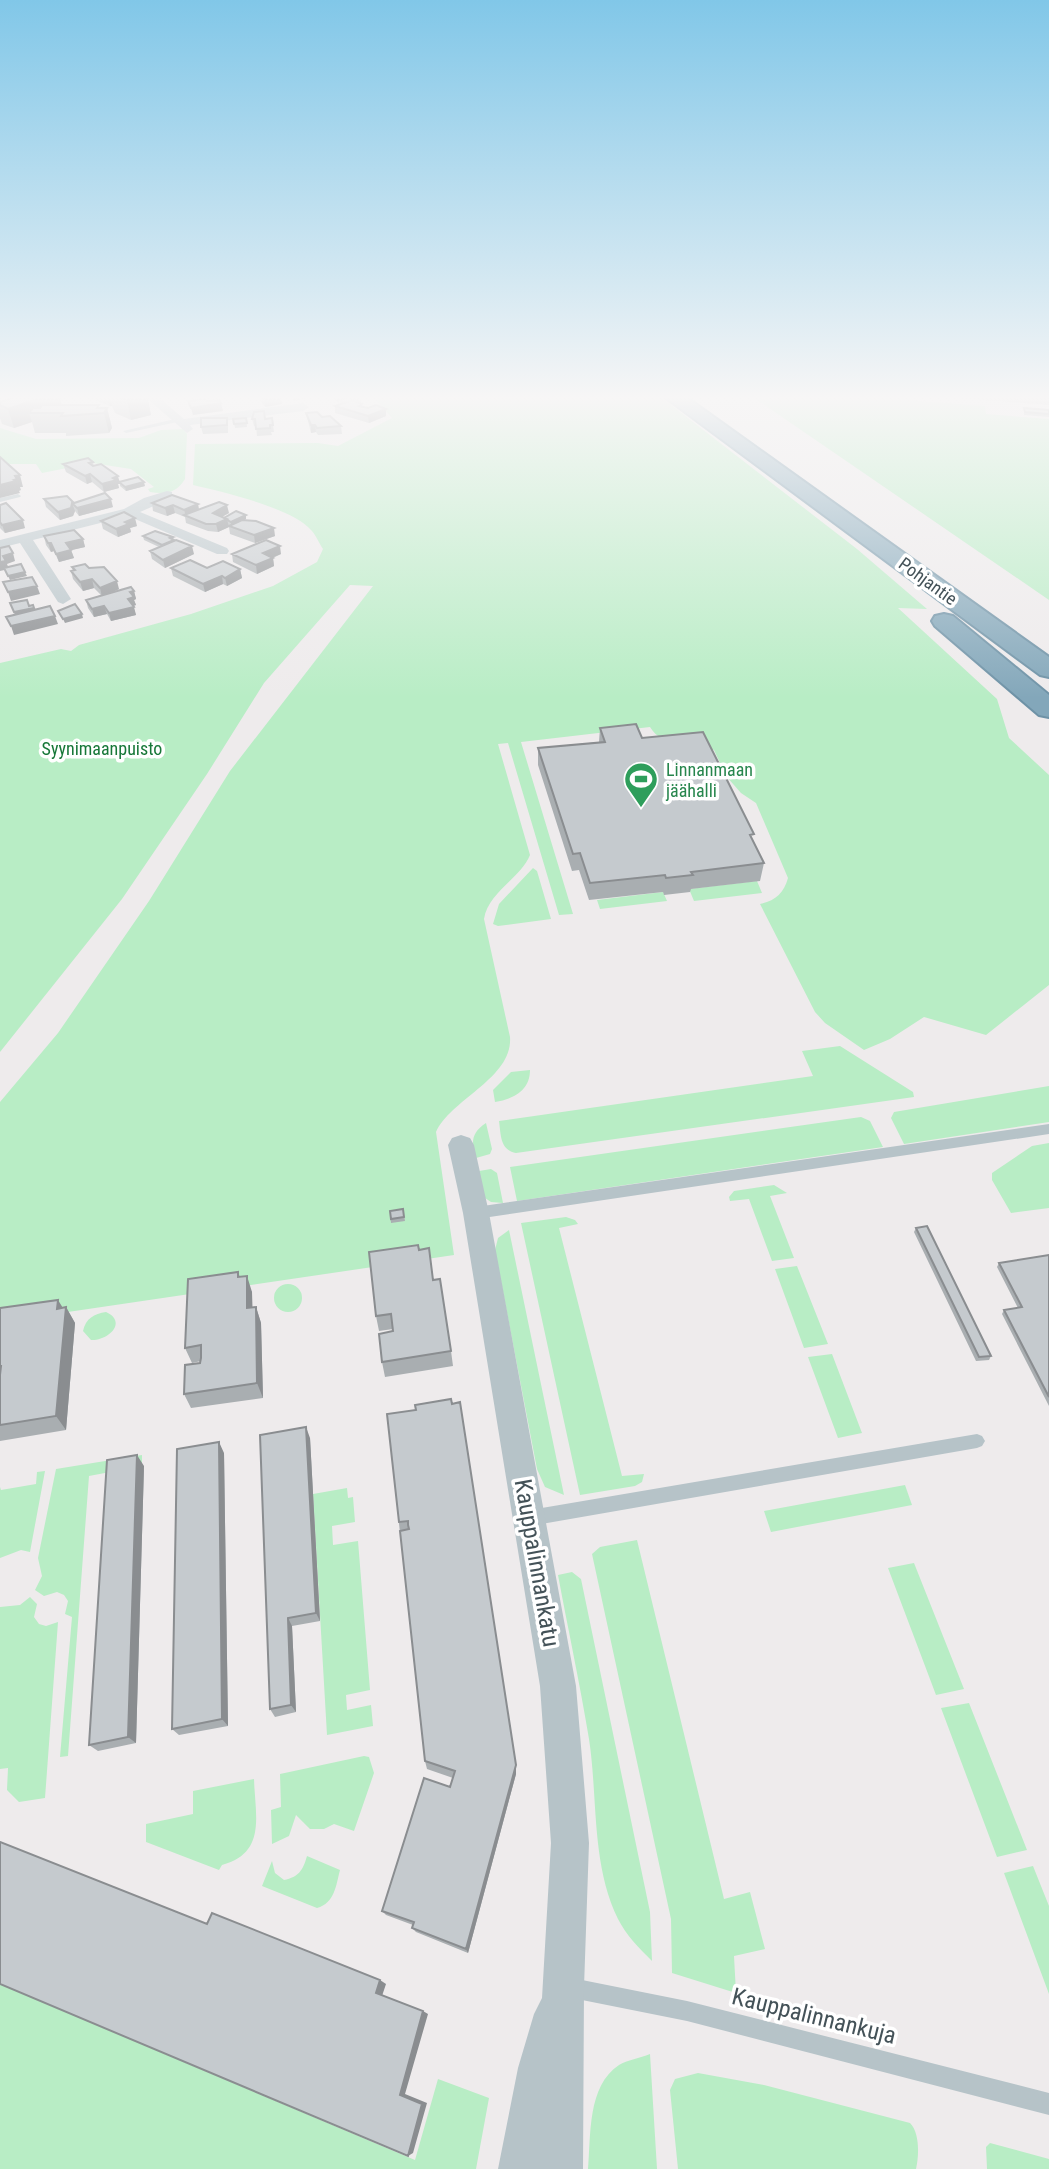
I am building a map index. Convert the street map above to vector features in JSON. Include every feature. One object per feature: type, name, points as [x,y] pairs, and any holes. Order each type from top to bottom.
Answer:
[{"type":"highway","points":[[805,496],[858,549],[1043,706]]},
{"type":"highway","name":"Pohjantie","points":[[812,496],[1049,669]]},
{"type":"street","points":[[0,544],[129,512],[163,496]]},
{"type":"street","points":[[129,512],[222,551]]},
{"type":"street","points":[[25,539],[63,599]]},
{"type":"street","name":"Kauppalinnankatu","points":[[461,1145],[476,1213],[558,1686],[570,1843],[561,2169]]},
{"type":"street","name":"Kauppalinnankatu","points":[[520,2169],[539,2068],[564,1986]]},
{"type":"lane","points":[[0,500],[18,496]]},
{"type":"lane","points":[[476,1213],[1049,1129]]},
{"type":"lane","points":[[530,1518],[977,1441]]},
{"type":"lane","name":"Kauppalinnankuja","points":[[564,1986],[687,2011],[1049,2104]]},
{"type":"green space","name":"Syynimaanpuisto","points":[[236,496],[789,496],[857,549],[927,609],[898,608],[997,699],[1009,738],[1049,775],[1049,985],[986,1035],[924,1017],[890,1039],[864,1050],[825,1023],[815,1012],[760,904],[778,896],[788,878],[756,803],[741,793],[726,776],[714,750],[670,741],[655,734],[650,727],[521,742],[573,914],[559,915],[508,743],[498,744],[530,855],[491,901],[484,919],[510,1037],[508,1052],[492,1076],[454,1109],[436,1132],[454,1255],[0,1322],[0,1102],[58,1033],[149,901],[230,771],[373,586],[350,585],[264,683],[207,774],[122,899],[0,1052],[0,663],[61,649],[71,651],[79,645],[191,614],[273,586],[317,562],[323,549],[313,532],[289,515]]},
{"type":"green space","points":[[898,496],[1049,496],[1049,600]]},
{"type":"green space","points":[[533,868],[537,871],[551,919],[498,926],[493,924],[499,904]]},
{"type":"green space","points":[[757,881],[762,893],[694,901],[689,889]]},
{"type":"green space","points":[[663,892],[667,901],[600,909],[597,900]]},
{"type":"green space","points":[[840,1046],[913,1092],[914,1097],[516,1153],[507,1149],[502,1141],[499,1121],[813,1076],[802,1051]]},
{"type":"green space","points":[[530,1070],[524,1089],[508,1099],[495,1102],[493,1090],[511,1072]]},
{"type":"green space","points":[[1049,1086],[1049,1122],[904,1144],[891,1118],[894,1112]]},
{"type":"green space","points":[[861,1117],[870,1121],[883,1147],[517,1201],[510,1167]]},
{"type":"green space","points":[[486,1123],[492,1149],[490,1154],[476,1158],[474,1138],[477,1130]]},
{"type":"green space","points":[[1049,1143],[1049,1208],[1011,1213],[992,1180],[992,1173],[1032,1146]]},
{"type":"green space","points":[[491,1169],[497,1173],[503,1203],[491,1202],[485,1198],[479,1171]]},
{"type":"green space","points":[[774,1185],[787,1193],[770,1196],[794,1258],[772,1261],[749,1199],[730,1201],[729,1197],[734,1191]]},
{"type":"green space","points":[[566,1217],[578,1224],[559,1228],[622,1476],[644,1474],[642,1482],[635,1486],[580,1495],[521,1223]]},
{"type":"green space","points":[[509,1230],[564,1495],[545,1487],[537,1469],[495,1250],[498,1238]]},
{"type":"green space","points":[[797,1266],[828,1344],[804,1348],[775,1269]]},
{"type":"green space","points":[[288,1284],[298,1288],[302,1298],[298,1308],[288,1312],[278,1308],[274,1298],[278,1288]]},
{"type":"green space","points":[[106,1312],[115,1321],[113,1330],[104,1337],[91,1340],[83,1331],[86,1323],[94,1315]]},
{"type":"green space","points":[[832,1354],[862,1433],[838,1438],[808,1357]]},
{"type":"green space","points":[[142,1455],[142,1466],[89,1476],[68,1756],[60,1757],[72,1617],[65,1614],[68,1601],[64,1595],[57,1592],[44,1596],[35,1590],[42,1576],[38,1558],[56,1469]]},
{"type":"green space","points":[[45,1471],[30,1552],[21,1550],[0,1558],[0,1487],[1,1490],[36,1484],[37,1472]]},
{"type":"green space","points":[[905,1485],[912,1505],[771,1532],[764,1511]]},
{"type":"green space","points":[[347,1488],[348,1498],[353,1497],[355,1522],[332,1526],[333,1545],[358,1541],[370,1690],[346,1695],[347,1710],[371,1705],[373,1726],[327,1735],[313,1494]]},
{"type":"green space","points":[[637,1540],[724,1899],[750,1892],[765,1949],[734,1956],[736,1993],[672,1973],[671,1919],[592,1554],[600,1547]]},
{"type":"green space","points":[[914,1563],[964,1689],[936,1695],[888,1568]]},
{"type":"green space","points":[[572,1572],[581,1579],[650,1912],[652,1961],[621,1925],[603,1876],[589,1739],[558,1575]]},
{"type":"green space","points":[[30,1597],[37,1604],[34,1617],[39,1624],[46,1626],[58,1622],[45,1798],[19,1802],[7,1790],[8,1768],[0,1769],[0,1607],[20,1605]]},
{"type":"green space","points":[[969,1703],[1027,1850],[997,1857],[941,1708]]},
{"type":"green space","points":[[369,1757],[374,1773],[354,1831],[334,1824],[324,1829],[310,1829],[296,1815],[289,1836],[272,1844],[271,1810],[281,1807],[280,1774]]},
{"type":"green space","points":[[254,1779],[256,1819],[252,1842],[246,1852],[222,1865],[219,1870],[146,1842],[146,1824],[193,1814],[193,1791]]},
{"type":"green space","points":[[307,1856],[340,1870],[334,1893],[323,1906],[317,1908],[262,1886],[272,1861],[275,1873],[284,1880],[300,1872]]},
{"type":"green space","points":[[1033,1866],[1049,1906],[1049,1994],[1004,1873]]},
{"type":"green space","points":[[0,1984],[415,2160],[438,2079],[489,2098],[476,2169],[0,2169]]},
{"type":"green space","points":[[650,2054],[657,2169],[588,2169],[593,2113],[601,2085],[619,2065]]},
{"type":"green space","points":[[698,2073],[764,2085],[910,2123],[917,2139],[916,2169],[678,2169],[670,2090],[675,2079]]},
{"type":"green space","points":[[990,2143],[1049,2159],[1049,2169],[987,2169],[986,2147]]},
{"type":"building","points":[[67,496],[74,503],[95,496],[108,496],[111,499],[77,508],[72,503],[71,508],[58,512],[44,499]]},
{"type":"building","points":[[176,496],[198,504],[184,510],[173,505],[165,508],[152,503]]},
{"type":"building","points":[[219,502],[227,505],[213,513],[227,519],[216,524],[206,524],[184,515]]},
{"type":"building","points":[[6,503],[23,520],[2,525],[0,505]]},
{"type":"building","points":[[236,511],[246,515],[231,522],[224,518]]},
{"type":"building","points":[[124,512],[135,518],[125,522],[129,524],[116,529],[101,521]]},
{"type":"building","points":[[242,520],[256,521],[274,528],[254,535],[229,526]]},
{"type":"building","points":[[74,530],[83,539],[66,543],[71,550],[56,554],[44,536]]},
{"type":"building","points":[[155,531],[173,537],[170,538],[174,540],[162,545],[143,536]]},
{"type":"building","points":[[176,540],[192,546],[163,560],[150,551]]},
{"type":"building","points":[[266,540],[280,546],[263,553],[273,558],[256,565],[232,554]]},
{"type":"building","points":[[9,546],[13,553],[3,556],[6,561],[0,562],[0,548]]},
{"type":"building","points":[[190,560],[207,568],[223,561],[240,569],[225,578],[222,576],[203,584],[171,568]]},
{"type":"building","points":[[21,564],[25,572],[8,576],[4,568]]},
{"type":"building","points":[[85,564],[89,568],[104,567],[117,581],[100,588],[92,579],[80,582],[71,571],[75,570],[72,567]]},
{"type":"building","points":[[32,577],[37,586],[8,592],[3,582]]},
{"type":"building","points":[[131,587],[134,591],[130,592],[134,597],[128,599],[134,607],[109,613],[104,606],[92,609],[86,600]]},
{"type":"building","points":[[27,600],[29,606],[33,605],[34,608],[14,612],[10,603]]},
{"type":"building","points":[[75,604],[82,614],[63,619],[58,611]]},
{"type":"building","points":[[50,606],[55,616],[11,626],[6,617]]},
{"type":"building","name":"Linnanmaan jäähalli","points":[[636,724],[642,738],[703,732],[754,834],[750,835],[764,863],[691,872],[693,875],[666,878],[665,875],[590,883],[580,853],[573,854],[538,748],[605,742],[600,728]]},
{"type":"building","points":[[403,1209],[404,1217],[391,1219],[390,1211]]},
{"type":"building","points":[[927,1226],[991,1356],[979,1357],[916,1228]]},
{"type":"building","points":[[418,1245],[419,1250],[429,1248],[433,1280],[440,1279],[451,1351],[382,1362],[379,1334],[393,1331],[391,1314],[376,1316],[369,1252]]},
{"type":"building","points":[[1049,1255],[1049,1397],[1004,1310],[1022,1307],[999,1263]]},
{"type":"building","points":[[238,1272],[238,1277],[247,1276],[247,1308],[256,1307],[257,1383],[184,1394],[185,1365],[200,1363],[201,1358],[201,1345],[185,1348],[188,1279]]},
{"type":"building","points":[[58,1300],[57,1309],[66,1307],[56,1416],[0,1425],[0,1308]]},
{"type":"building","points":[[451,1399],[452,1404],[460,1402],[516,1765],[466,1949],[412,1928],[414,1922],[382,1911],[424,1778],[450,1787],[455,1771],[425,1761],[400,1531],[409,1529],[408,1521],[399,1522],[387,1414],[416,1410],[415,1405]]},
{"type":"building","points":[[306,1427],[316,1613],[288,1618],[291,1705],[270,1709],[260,1435]]},
{"type":"building","points":[[219,1442],[222,1719],[172,1729],[177,1449]]},
{"type":"building","points":[[137,1455],[128,1737],[89,1745],[107,1460]]},
{"type":"building","points":[[0,1842],[207,1924],[212,1913],[380,1980],[376,1993],[423,2011],[400,2095],[422,2104],[408,2156],[0,1984]]},
{"type":"place","name":"Linnanmaan jäähalli","points":[[641,809]]}]
